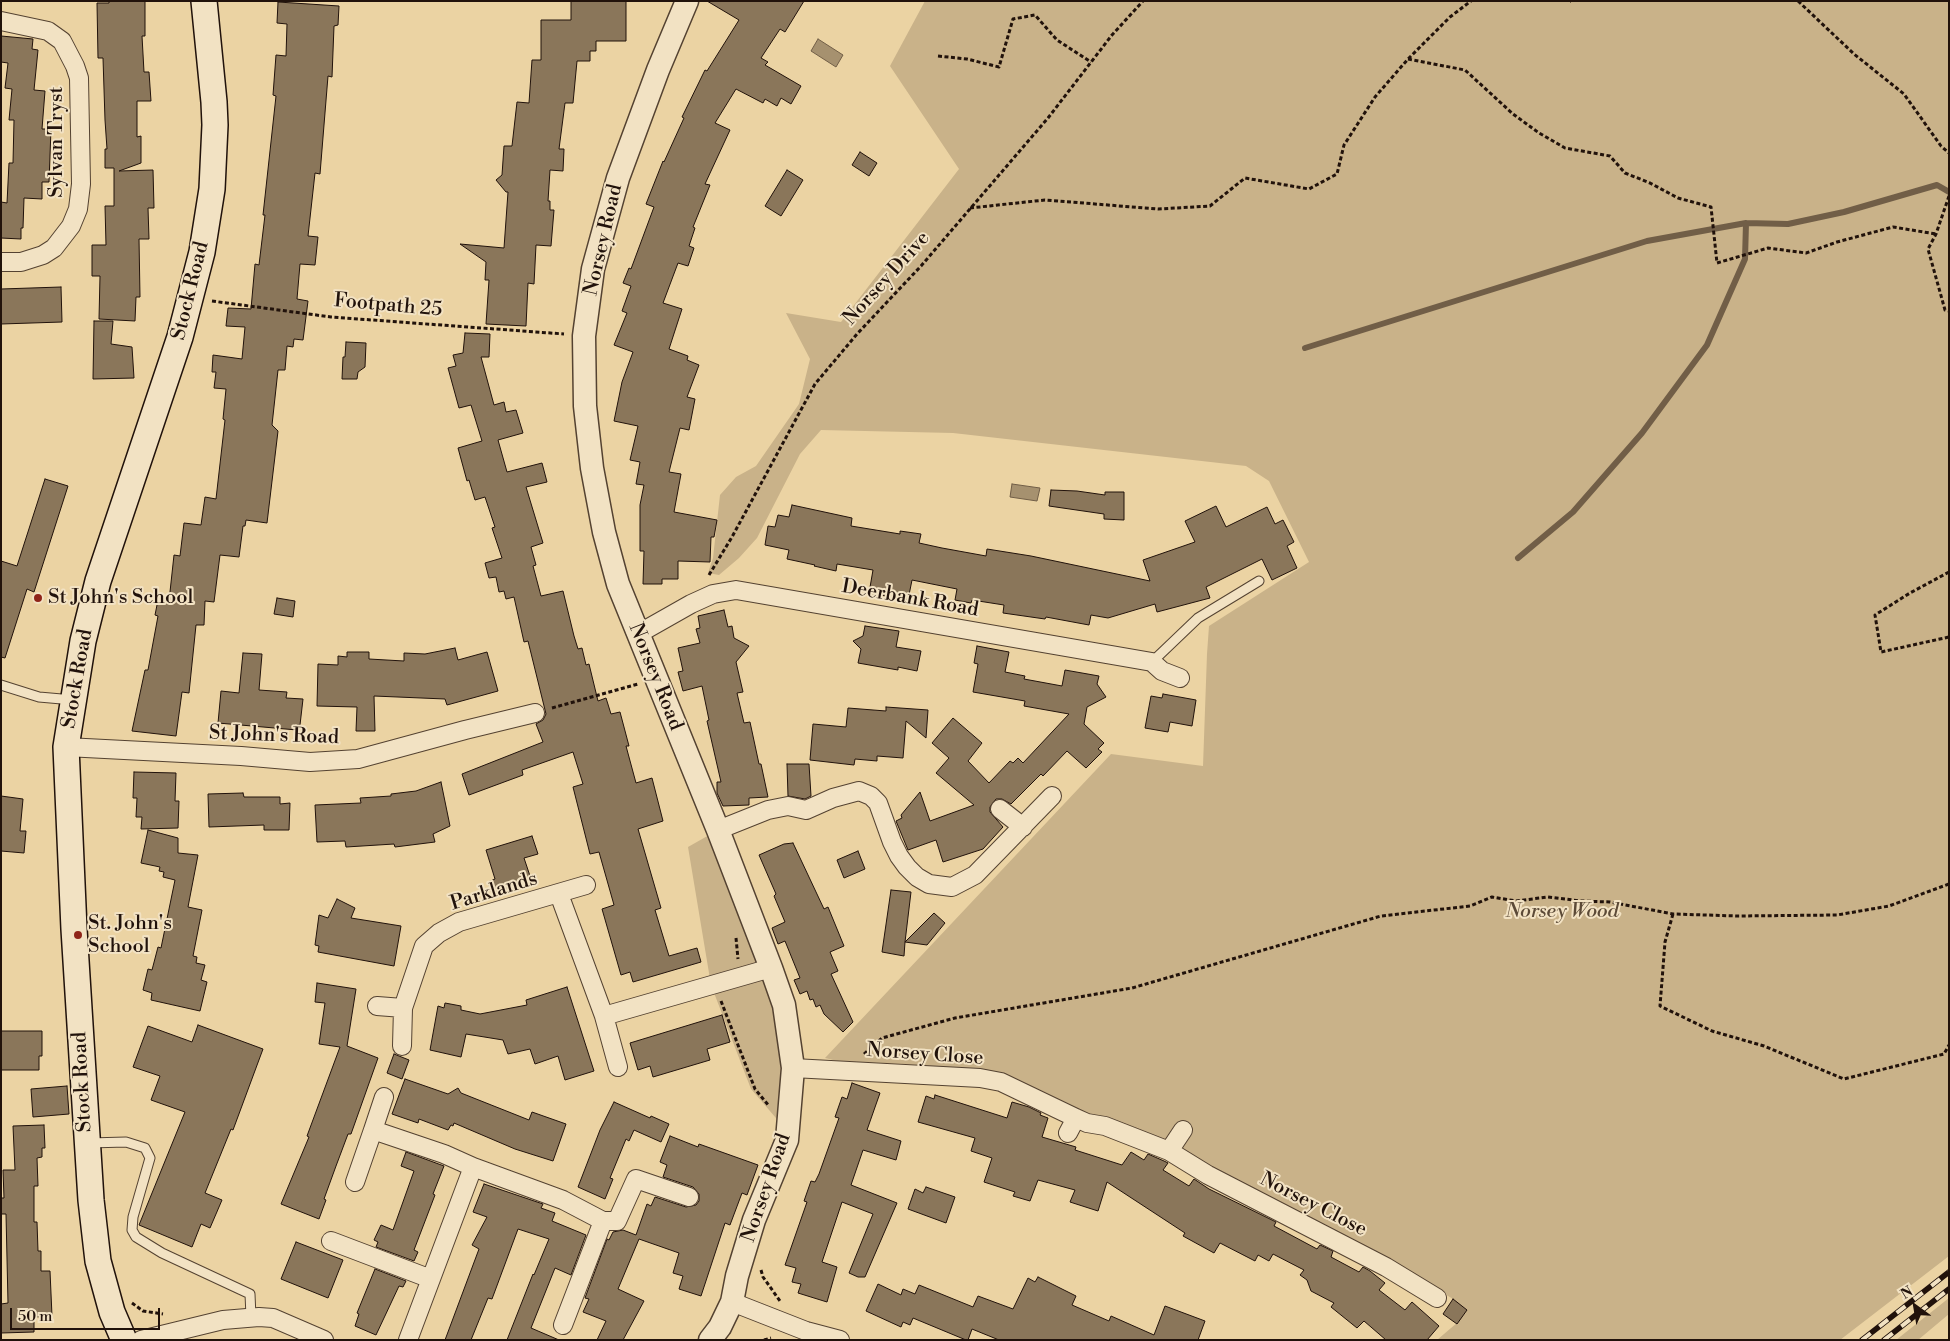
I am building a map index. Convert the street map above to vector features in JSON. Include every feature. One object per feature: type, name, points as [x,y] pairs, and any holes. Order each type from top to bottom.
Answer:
[{"type":"main road","name":"Stock Road","points":[[124,1340],[112,1312],[98,1261],[86,1142],[66,747],[83,640],[98,581],[180,337],[202,252],[212,190],[214,152],[214,102],[204,1]]},
{"type":"street","name":"Norsey Road","points":[[687,1],[658,70],[618,178],[593,269],[584,336],[585,406],[592,468],[604,532],[618,584],[718,830],[771,968],[784,1005],[794,1068],[787,1140],[751,1229],[737,1276],[732,1302],[720,1326],[710,1340]]},
{"type":"street","name":"Sylvan Tryst","points":[[1,20],[48,30],[62,41],[75,66],[79,78],[81,184],[78,209],[71,226],[54,248],[43,255],[21,262],[1,262]]},
{"type":"street","name":"Deerbank Road","points":[[638,634],[691,604],[713,594],[736,590],[1152,662],[1162,671],[1180,678]]},
{"type":"street","name":"St John's Road","points":[[66,747],[241,756],[310,762],[358,759],[535,713]]},
{"type":"street","points":[[718,830],[768,810],[788,806],[806,810],[833,798],[860,791],[871,796],[878,803],[892,842],[907,867],[917,877],[929,884],[952,888],[976,875],[1052,796]]},
{"type":"street","points":[[1000,809],[1023,827]]},
{"type":"street","name":"Parklands","points":[[402,1046],[403,1008],[424,946],[439,933],[458,922],[586,885]]},
{"type":"street","name":"Parklands","points":[[559,894],[604,1016],[618,1067]]},
{"type":"street","points":[[604,1016],[771,968]]},
{"type":"street","points":[[377,1006],[403,1008]]},
{"type":"street","name":"Norsey Close","points":[[794,1068],[980,1078],[1001,1082],[1072,1125],[1088,1123],[1105,1126],[1169,1151],[1208,1175],[1386,1267],[1437,1298]]},
{"type":"street","points":[[355,1182],[384,1097]]},
{"type":"street","points":[[374,1130],[444,1154],[473,1167],[563,1200],[603,1221],[617,1221],[636,1179],[689,1197]]},
{"type":"street","points":[[1169,1151],[1183,1130]]},
{"type":"street","points":[[408,1340],[473,1167]]},
{"type":"street","points":[[563,1325],[603,1221]]},
{"type":"street","points":[[331,1241],[431,1279]]},
{"type":"street","points":[[732,1302],[806,1331],[840,1340]]},
{"type":"street","points":[[141,1340],[216,1322],[251,1317],[273,1318],[315,1338]]},
{"type":"lane","points":[[1152,662],[1198,618],[1259,580]]},
{"type":"lane","points":[[1,684],[39,697],[73,700]]},
{"type":"lane","points":[[86,1142],[135,1144],[141,1145],[148,1151],[149,1162],[134,1212],[132,1230],[139,1240],[162,1253],[250,1294],[251,1317]]},
{"type":"path","name":"Norsey Drive","points":[[691,604],[732,537],[815,384],[857,334],[922,266],[1048,118],[1112,35],[1143,1]]},
{"type":"path","points":[[970,208],[1045,200],[1158,208],[1210,206],[1245,178],[1309,188],[1337,174],[1344,145],[1375,97],[1408,59],[1450,17],[1471,1]]},
{"type":"path","points":[[1798,1],[1854,54],[1904,94],[1941,146],[1949,153]]},
{"type":"path","points":[[938,56],[968,59],[999,67],[1013,20],[1035,15],[1057,40],[1091,62]]},
{"type":"path","points":[[1408,59],[1465,70],[1513,114],[1564,148],[1610,156],[1625,173],[1650,183],[1678,198],[1711,207],[1717,263],[1768,248],[1806,252],[1893,227],[1936,234]]},
{"type":"path","points":[[1948,198],[1936,234],[1928,249],[1945,310],[1949,311]]},
{"type":"path","name":"Footpath 25","points":[[190,299],[331,317],[584,336]]},
{"type":"path","points":[[1949,572],[1875,615],[1882,652],[1949,637]]},
{"type":"path","points":[[535,713],[655,679]]},
{"type":"path","points":[[850,1071],[856,1061],[882,1038],[955,1018],[1132,988],[1381,916],[1470,906],[1492,898],[1516,901],[1548,897],[1610,902],[1673,914],[1738,916],[1837,915],[1889,906],[1949,884]]},
{"type":"path","points":[[1673,914],[1665,942],[1660,1006],[1712,1031],[1764,1046],[1844,1078],[1944,1054],[1949,1045]]},
{"type":"path","points":[[715,984],[755,1089],[788,1129]]},
{"type":"path","points":[[760,1264],[763,1277],[785,1309],[806,1331]]},
{"type":"path","points":[[127,1299],[143,1311],[156,1314],[172,1314]]},
{"type":"path","points":[[764,1340],[806,1331]]},
{"type":"green space","name":"Norsey Wood","points":[[925,1],[1949,1],[1949,1256],[1840,1340],[1437,1340],[1458,1322],[1453,1299],[1374,1251],[1266,1196],[1061,1105],[1028,1085],[982,1071],[908,1064],[837,1061],[825,1058],[1111,754],[1203,766],[1209,626],[1309,562],[1269,481],[1246,466],[953,433],[821,430],[800,454],[757,538],[739,558],[719,575],[708,573],[713,558],[720,495],[736,477],[756,466],[799,404],[810,359],[786,313],[841,322],[959,169],[890,66]]},
{"type":"green space","points":[[718,830],[784,1005],[788,1132],[751,1089],[711,985],[688,847]]},
{"type":"green space","points":[[1949,1298],[1949,1314],[1918,1340],[1896,1340]]},
{"type":"shaded area","points":[[818,39],[843,55],[836,67],[811,51]]},
{"type":"shaded area","points":[[1012,484],[1040,488],[1037,501],[1010,497]]},
{"type":"building","points":[[109,1],[145,1],[145,36],[142,36],[144,72],[149,72],[151,101],[137,101],[137,137],[141,136],[141,163],[119,171],[153,170],[154,208],[148,208],[149,239],[139,239],[140,297],[136,297],[135,321],[99,319],[100,276],[92,276],[92,245],[106,245],[105,206],[114,206],[114,168],[105,168],[105,149],[107,149],[103,58],[98,58],[97,3],[109,3]]},
{"type":"building","points":[[571,1],[626,1],[626,41],[596,41],[596,51],[590,51],[590,61],[577,61],[573,103],[565,103],[559,149],[564,149],[563,171],[550,170],[548,201],[550,201],[550,210],[554,210],[551,246],[536,245],[534,284],[528,283],[526,326],[486,324],[489,280],[485,280],[486,262],[460,244],[504,248],[508,192],[496,180],[502,175],[504,146],[512,146],[517,102],[529,103],[532,60],[541,60],[541,20],[571,20]]},
{"type":"building","points":[[707,1],[804,1],[785,32],[780,29],[761,58],[768,62],[765,65],[801,86],[791,104],[781,98],[777,106],[765,99],[763,103],[736,89],[715,123],[730,130],[705,184],[710,185],[693,227],[695,228],[689,246],[694,248],[688,266],[678,263],[663,303],[682,309],[669,349],[688,356],[687,360],[699,365],[687,397],[695,399],[689,430],[680,428],[669,472],[681,474],[674,512],[717,520],[714,537],[711,537],[710,562],[678,561],[678,579],[662,579],[662,584],[643,584],[644,551],[640,551],[640,505],[644,485],[636,484],[640,462],[630,460],[638,426],[614,421],[622,382],[633,352],[614,345],[627,313],[622,311],[631,286],[623,283],[629,268],[631,269],[654,207],[646,204],[663,161],[684,118],[682,117],[705,70],[707,71],[739,20]]},
{"type":"building","points":[[278,2],[339,6],[338,25],[334,26],[332,77],[328,76],[320,174],[315,173],[308,236],[318,237],[315,265],[300,264],[297,299],[308,301],[303,340],[294,339],[293,347],[287,346],[285,370],[278,370],[272,425],[278,431],[267,523],[246,520],[245,526],[243,526],[239,557],[220,555],[214,602],[205,601],[204,625],[196,625],[189,693],[182,692],[176,736],[132,731],[145,670],[148,670],[158,616],[155,615],[158,600],[169,601],[174,555],[180,556],[184,523],[201,525],[205,497],[216,499],[225,420],[223,419],[226,389],[214,388],[216,372],[212,372],[213,355],[242,359],[245,327],[226,326],[228,308],[251,309],[255,264],[259,265],[276,96],[273,95],[276,55],[286,56],[287,24],[277,23]]},
{"type":"building","points":[[1,36],[33,39],[32,49],[38,50],[34,90],[45,91],[42,129],[51,129],[49,182],[42,182],[42,199],[24,198],[21,239],[1,238],[1,202],[7,203],[9,163],[13,163],[14,120],[9,120],[12,89],[5,88],[8,63],[1,62]]},
{"type":"building","points":[[860,152],[877,163],[869,176],[852,165]]},
{"type":"building","points":[[787,170],[803,180],[781,216],[765,206]]},
{"type":"building","points":[[61,287],[62,322],[1,324],[1,289]]},
{"type":"building","points":[[94,321],[113,321],[111,344],[132,347],[134,378],[93,379]]},
{"type":"building","points":[[465,333],[490,334],[489,357],[481,357],[494,405],[504,402],[506,412],[516,410],[523,433],[498,440],[507,472],[542,463],[547,482],[526,487],[543,543],[531,547],[536,565],[533,566],[541,596],[563,591],[578,649],[582,648],[586,665],[589,664],[598,701],[606,698],[611,714],[620,712],[629,746],[626,746],[636,783],[652,778],[663,821],[638,829],[661,908],[655,910],[669,956],[697,948],[701,962],[633,982],[630,972],[621,975],[602,909],[614,905],[599,852],[590,854],[573,787],[583,784],[573,752],[522,770],[523,775],[469,795],[462,774],[543,742],[536,724],[543,720],[546,714],[528,641],[524,642],[514,597],[506,599],[504,591],[499,592],[496,577],[489,578],[485,563],[502,558],[492,528],[495,527],[485,497],[475,500],[469,480],[467,481],[458,448],[482,441],[471,405],[459,408],[448,368],[456,366],[453,355],[463,353]]},
{"type":"building","points":[[346,342],[366,343],[365,367],[358,372],[357,379],[342,379]]},
{"type":"building","points":[[45,479],[68,486],[34,592],[27,589],[5,658],[1,657],[1,561],[17,566]]},
{"type":"building","points":[[1051,490],[1105,495],[1105,492],[1124,492],[1124,520],[1104,519],[1104,514],[1049,506]]},
{"type":"building","points":[[792,505],[852,518],[851,526],[900,534],[900,531],[921,534],[919,543],[942,548],[986,556],[987,549],[1031,556],[1150,581],[1143,560],[1195,542],[1185,521],[1216,506],[1226,527],[1267,507],[1275,524],[1283,520],[1294,542],[1287,546],[1297,568],[1272,580],[1262,559],[1206,587],[1210,598],[1157,612],[1155,604],[1108,618],[1091,615],[1089,625],[1046,617],[1045,619],[1003,613],[1004,605],[972,600],[971,603],[955,600],[957,589],[912,580],[908,600],[869,593],[873,570],[837,564],[836,571],[814,566],[787,559],[789,550],[765,545],[768,526],[775,527],[778,515],[789,517]]},
{"type":"building","points":[[277,598],[295,601],[293,617],[274,614]]},
{"type":"building","points":[[724,610],[728,627],[732,626],[734,638],[749,646],[736,662],[743,692],[737,693],[744,723],[750,722],[768,797],[749,798],[749,805],[723,806],[717,793],[717,782],[721,782],[707,721],[709,720],[702,686],[683,691],[678,672],[683,671],[678,648],[700,643],[696,629],[700,628],[698,616]]},
{"type":"building","points":[[865,626],[899,631],[896,647],[921,651],[917,671],[898,667],[898,670],[858,663],[861,649],[853,641],[863,636]]},
{"type":"building","points":[[977,646],[1009,652],[1005,672],[1025,676],[1024,679],[1062,686],[1065,670],[1099,676],[1097,684],[1106,697],[1087,707],[1084,724],[1104,743],[1098,749],[1102,752],[1086,768],[1067,751],[1043,776],[1041,774],[1011,804],[1002,799],[996,799],[990,807],[990,812],[1003,827],[983,849],[943,862],[936,840],[908,850],[896,821],[902,818],[901,815],[920,792],[930,821],[974,805],[936,773],[949,758],[932,743],[953,718],[982,743],[968,761],[989,783],[1010,761],[1013,763],[1018,758],[1023,763],[1069,714],[1024,706],[1025,701],[973,692],[978,664],[974,663]]},
{"type":"building","points":[[455,648],[458,660],[487,652],[498,691],[447,705],[445,699],[374,696],[375,731],[356,731],[357,707],[317,706],[318,664],[338,665],[338,656],[347,657],[347,652],[369,652],[369,659],[404,661],[404,653],[425,654]]},
{"type":"building","points":[[243,653],[262,654],[259,690],[287,692],[286,698],[303,699],[300,725],[297,725],[297,730],[218,723],[221,691],[239,693]]},
{"type":"building","points":[[1163,694],[1196,700],[1192,726],[1170,722],[1168,732],[1145,728],[1151,696],[1162,698]]},
{"type":"building","points":[[886,707],[928,710],[926,738],[906,721],[903,758],[877,756],[877,761],[855,759],[854,765],[810,760],[813,724],[846,727],[848,708],[886,711]]},
{"type":"building","points":[[787,764],[809,764],[811,796],[805,799],[788,796]]},
{"type":"building","points":[[134,772],[176,773],[175,801],[179,801],[178,828],[141,829],[142,817],[136,817],[137,798],[133,798]]},
{"type":"building","points":[[441,782],[450,826],[433,834],[435,842],[395,847],[394,844],[346,847],[345,841],[317,842],[315,805],[361,803],[360,798],[391,796],[391,794],[416,791]]},
{"type":"building","points":[[243,793],[244,797],[280,797],[280,804],[290,803],[289,830],[264,830],[264,825],[209,827],[208,794]]},
{"type":"building","points":[[1,796],[23,799],[20,831],[26,831],[24,853],[1,851]]},
{"type":"building","points":[[148,830],[178,838],[178,853],[198,855],[188,907],[202,910],[193,956],[197,957],[196,963],[205,965],[201,980],[207,982],[200,1011],[151,1000],[152,993],[143,990],[148,969],[152,970],[158,947],[161,948],[175,880],[163,877],[164,872],[159,871],[160,867],[141,863]]},
{"type":"building","points":[[532,836],[538,854],[524,858],[533,885],[493,897],[488,882],[495,879],[486,850]]},
{"type":"building","points":[[793,843],[824,909],[828,907],[844,946],[830,952],[838,971],[831,974],[853,1022],[843,1032],[824,1014],[820,1005],[816,1007],[813,999],[810,1000],[807,991],[800,994],[794,980],[800,978],[785,941],[778,944],[772,928],[785,922],[774,896],[776,894],[759,855],[784,844]]},
{"type":"building","points":[[858,851],[865,869],[844,878],[837,860]]},
{"type":"building","points":[[891,890],[911,892],[904,956],[882,952]]},
{"type":"building","points":[[337,899],[355,908],[351,918],[401,926],[394,966],[318,952],[319,946],[315,945],[319,915],[328,918]]},
{"type":"building","points":[[934,913],[945,923],[927,945],[905,942]]},
{"type":"building","points":[[317,983],[356,989],[347,1046],[378,1058],[351,1134],[348,1134],[336,1166],[319,1219],[281,1204],[309,1137],[307,1136],[340,1047],[319,1044],[325,1003],[315,1002]]},
{"type":"building","points":[[567,987],[594,1071],[565,1080],[558,1056],[535,1064],[530,1049],[508,1054],[503,1040],[466,1034],[461,1057],[430,1050],[438,1006],[444,1008],[445,1003],[461,1006],[461,1010],[480,1014],[527,1005],[526,1000]]},
{"type":"building","points":[[722,1015],[730,1042],[707,1049],[710,1060],[653,1077],[650,1066],[638,1070],[630,1043]]},
{"type":"building","points":[[198,1025],[263,1049],[233,1130],[231,1129],[205,1193],[222,1200],[210,1228],[201,1224],[192,1247],[139,1225],[185,1112],[151,1100],[160,1076],[133,1067],[148,1026],[192,1042]]},
{"type":"building","points":[[1,1031],[42,1031],[42,1056],[39,1056],[39,1070],[1,1070]]},
{"type":"building","points":[[394,1054],[409,1060],[402,1079],[387,1073]]},
{"type":"building","points":[[405,1079],[448,1094],[458,1088],[461,1093],[529,1120],[532,1112],[566,1124],[553,1161],[515,1149],[454,1123],[448,1130],[419,1119],[418,1123],[392,1114]]},
{"type":"building","points":[[852,1083],[880,1093],[867,1130],[901,1141],[896,1160],[863,1150],[851,1185],[897,1203],[865,1277],[858,1277],[849,1273],[873,1214],[842,1202],[822,1262],[837,1267],[827,1302],[798,1293],[801,1284],[792,1282],[796,1268],[785,1265],[807,1202],[804,1201],[811,1181],[815,1182],[819,1174],[839,1118],[835,1117],[842,1097],[847,1099]]},
{"type":"building","points":[[67,1086],[69,1114],[33,1117],[31,1089]]},
{"type":"building","points":[[935,1095],[1007,1118],[1012,1102],[1029,1107],[1048,1118],[1042,1137],[1076,1147],[1075,1150],[1122,1165],[1131,1152],[1144,1160],[1148,1154],[1164,1161],[1168,1163],[1163,1170],[1189,1186],[1194,1179],[1209,1189],[1276,1222],[1274,1226],[1317,1249],[1320,1245],[1333,1251],[1331,1257],[1359,1272],[1363,1267],[1370,1271],[1385,1283],[1379,1290],[1405,1310],[1412,1302],[1439,1326],[1427,1340],[1386,1340],[1364,1321],[1357,1328],[1331,1307],[1334,1303],[1311,1291],[1307,1280],[1300,1275],[1304,1270],[1273,1254],[1269,1261],[1258,1255],[1255,1261],[1220,1243],[1214,1253],[1183,1236],[1185,1233],[1107,1182],[1098,1211],[1070,1202],[1075,1190],[1038,1180],[1030,1201],[1013,1196],[1015,1192],[984,1182],[992,1158],[971,1151],[975,1138],[918,1122],[926,1096],[934,1099]]},
{"type":"building","points":[[614,1102],[669,1124],[661,1142],[634,1130],[629,1141],[626,1139],[610,1178],[613,1179],[605,1199],[578,1187],[600,1130]]},
{"type":"building","points":[[44,1125],[45,1148],[42,1148],[42,1157],[37,1158],[38,1186],[34,1186],[34,1222],[37,1222],[38,1251],[41,1251],[41,1271],[50,1271],[52,1316],[34,1317],[34,1332],[1,1333],[1,1304],[8,1303],[6,1214],[1,1214],[1,1198],[4,1198],[3,1170],[15,1170],[13,1126]]},
{"type":"building","points":[[670,1136],[698,1147],[699,1144],[758,1165],[747,1195],[742,1193],[730,1225],[725,1223],[701,1296],[679,1289],[683,1276],[673,1273],[679,1253],[639,1239],[618,1289],[644,1301],[623,1340],[597,1340],[606,1321],[583,1312],[589,1299],[585,1298],[607,1239],[609,1240],[613,1232],[623,1230],[636,1235],[647,1204],[651,1206],[655,1197],[686,1207],[696,1205],[699,1201],[699,1194],[693,1187],[663,1177],[667,1165],[660,1162]]},
{"type":"building","points":[[406,1152],[444,1166],[414,1250],[418,1252],[414,1261],[376,1247],[378,1242],[374,1240],[381,1225],[393,1230],[414,1171],[401,1166]]},
{"type":"building","points":[[484,1184],[543,1204],[541,1208],[555,1213],[552,1221],[586,1235],[571,1275],[555,1268],[531,1328],[559,1340],[507,1340],[549,1239],[518,1229],[492,1299],[488,1298],[471,1340],[445,1340],[479,1249],[472,1245],[487,1217],[473,1212]]},
{"type":"building","points":[[926,1187],[955,1197],[946,1223],[908,1209],[915,1189],[923,1193]]},
{"type":"building","points":[[296,1242],[343,1260],[328,1298],[281,1279]]},
{"type":"building","points":[[375,1269],[406,1281],[403,1287],[399,1286],[376,1335],[355,1326],[359,1314],[357,1313]]},
{"type":"building","points":[[1038,1277],[1076,1296],[1072,1305],[1109,1321],[1111,1316],[1154,1335],[1165,1306],[1205,1321],[1198,1340],[999,1340],[972,1329],[968,1340],[966,1340],[913,1318],[910,1325],[903,1322],[901,1327],[866,1311],[878,1284],[901,1295],[903,1289],[915,1294],[919,1285],[973,1307],[978,1296],[1013,1309],[1028,1278],[1035,1282]]},
{"type":"building","points":[[1453,1299],[1467,1310],[1457,1324],[1443,1314]]},
{"type":"waterway","points":[[1305,348],[1647,241],[1746,223],[1788,224],[1844,212],[1937,185],[1949,192]]},
{"type":"waterway","points":[[1518,558],[1573,512],[1642,433],[1707,345],[1745,259],[1746,223]]},
{"type":"railway","points":[[1862,1340],[1949,1272]]},
{"type":"railway","points":[[1884,1340],[1949,1289]]},
{"type":"place","name":"St John's School","points":[[38,598]]},
{"type":"place","name":"St. John's School","points":[[78,935]]}]
